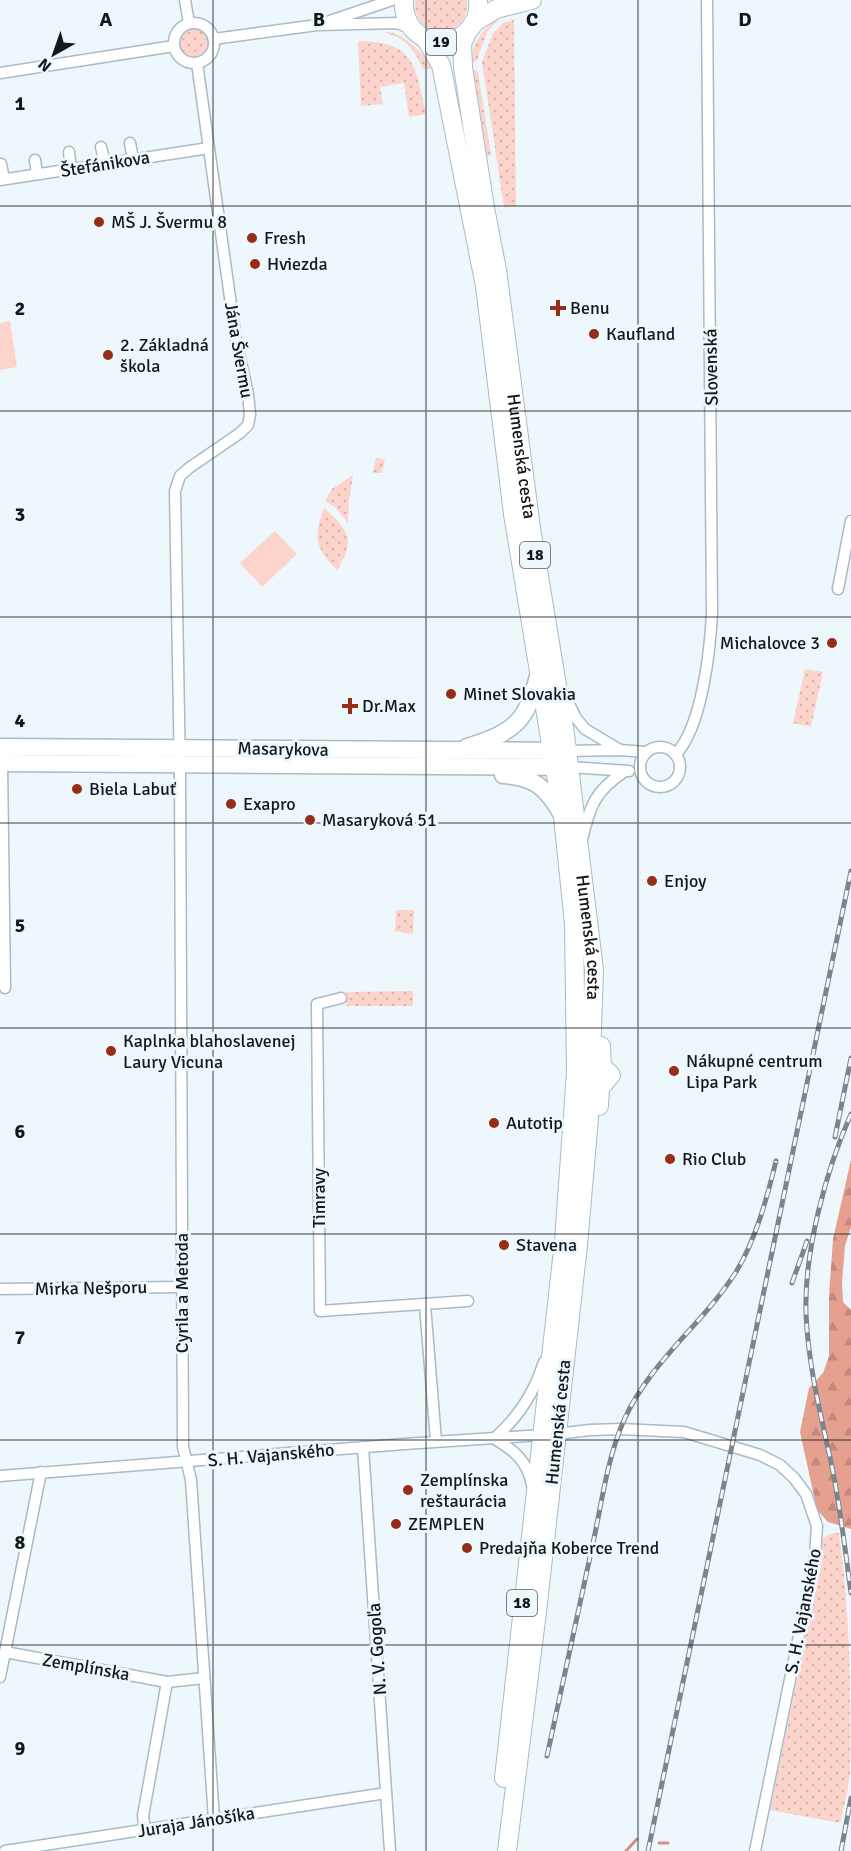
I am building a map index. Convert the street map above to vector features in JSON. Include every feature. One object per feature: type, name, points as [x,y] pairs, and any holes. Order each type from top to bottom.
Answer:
[{"type":"main road","name":"19","points":[[404,0],[406,17],[419,34],[444,42],[457,38],[496,9],[532,0]]},
{"type":"main road","name":"19","points":[[471,27],[478,11],[478,0]]},
{"type":"main road","name":"Humenská cesta","points":[[471,27],[462,44],[463,67],[497,270],[531,528],[547,674]]},
{"type":"main road","name":"Humenská cesta","points":[[419,34],[441,65],[482,263],[513,514],[547,674],[561,759],[580,849],[594,970],[592,1027],[602,1040],[602,1066],[611,1075],[600,1088],[599,1108],[589,1118],[578,1245],[549,1434],[533,1511],[496,1851]]},
{"type":"main road","points":[[451,752],[498,736],[514,726],[526,712],[547,674]]},
{"type":"main road","name":"Masarykova","points":[[1,758],[451,752],[561,759]]},
{"type":"main road","name":"Masarykova","points":[[180,757],[464,767],[561,759]]},
{"type":"main road","name":"Humenská cesta","points":[[507,1851],[549,1434],[555,1323],[564,1241],[576,1072],[574,924],[563,817],[561,759]]},
{"type":"main road","points":[[464,767],[529,780],[552,797],[563,817]]},
{"type":"street","points":[[185,0],[189,23]]},
{"type":"street","points":[[317,25],[392,0]]},
{"type":"street","name":"Slovenská","points":[[676,754],[690,731],[696,712],[710,647],[713,585],[707,0]]},
{"type":"street","points":[[189,23],[205,26],[214,39],[209,56],[197,63],[182,59],[174,46],[176,34],[189,23]]},
{"type":"street","points":[[214,39],[317,25],[397,23],[419,34]]},
{"type":"street","points":[[0,73],[174,46]]},
{"type":"street","name":"Jána Švermu","points":[[180,757],[175,491],[180,476],[240,433],[248,425],[250,415],[248,394],[236,340],[197,63]]},
{"type":"street","points":[[130,143],[133,159]]},
{"type":"street","points":[[101,147],[105,164]]},
{"type":"street","name":"Štefánikova","points":[[2,179],[209,148]]},
{"type":"street","points":[[69,152],[71,169]]},
{"type":"street","points":[[36,160],[37,174]]},
{"type":"street","points":[[1,164],[2,179]]},
{"type":"street","points":[[838,589],[851,521]]},
{"type":"street","points":[[547,674],[581,724],[591,734],[620,750]]},
{"type":"street","points":[[561,759],[620,750],[646,752],[661,746],[676,754],[681,768],[677,778],[662,787],[654,786],[646,781],[641,774],[641,760],[646,752]]},
{"type":"street","name":"Cyrila a Metoda","points":[[180,757],[183,1447],[192,1480],[214,1819]]},
{"type":"street","points":[[1,758],[5,988]]},
{"type":"street","points":[[561,759],[641,774]]},
{"type":"street","points":[[580,849],[588,813],[595,798],[606,784],[626,771]]},
{"type":"street","name":"Timravy","points":[[341,998],[317,1004],[320,1311],[468,1301]]},
{"type":"street","name":"Mirka Nešporu","points":[[0,1289],[182,1287]]},
{"type":"street","points":[[425,1305],[436,1441]]},
{"type":"street","points":[[533,1511],[530,1473],[522,1458],[495,1438],[508,1426],[530,1397],[555,1323]]},
{"type":"street","name":"S. H. Vajanského","points":[[0,1476],[436,1441],[621,1429],[684,1432],[760,1455],[780,1465],[794,1478],[806,1494],[817,1526],[815,1557],[755,1851]]},
{"type":"street","name":"N. V. Gogoľa","points":[[363,1447],[390,1851]]},
{"type":"street","points":[[0,1677],[41,1472]]},
{"type":"street","name":"Zemplínska","points":[[3,1658],[167,1682],[204,1678]]},
{"type":"street","points":[[145,1830],[143,1816],[167,1682]]},
{"type":"street","name":"Juraja Jánošíka","points":[[5,1851],[386,1793]]},
{"type":"shaded area","points":[[415,0],[467,0],[466,13],[460,23],[452,29],[441,31],[431,29],[422,23],[417,14]]},
{"type":"shaded area","points":[[502,16],[487,32],[477,60],[472,63],[474,48],[480,35]]},
{"type":"shaded area","points":[[514,20],[516,206],[504,207],[482,62],[493,33],[503,23]]},
{"type":"shaded area","points":[[194,29],[204,33],[208,43],[204,53],[194,57],[184,53],[180,43],[184,33]]},
{"type":"shaded area","points":[[386,32],[406,40],[425,56],[434,68],[423,69],[407,44]]},
{"type":"shaded area","points":[[358,41],[377,42],[391,46],[410,60],[419,83],[426,114],[409,117],[404,83],[380,87],[383,104],[361,106]]},
{"type":"shaded area","points":[[473,69],[478,72],[491,155],[487,156]]},
{"type":"shaded area","points":[[10,321],[17,367],[0,370],[0,323]]},
{"type":"shaded area","points":[[376,458],[385,459],[382,473],[373,473]]},
{"type":"shaded area","points":[[353,475],[348,523],[335,507],[325,501],[332,489]]},
{"type":"shaded area","points":[[324,508],[344,529],[347,536],[346,551],[337,570],[324,555],[318,542],[318,527]]},
{"type":"shaded area","points":[[275,531],[297,554],[262,587],[240,563]]},
{"type":"shaded area","points":[[805,669],[823,672],[811,727],[793,723]]},
{"type":"shaded area","points":[[396,910],[414,910],[413,934],[395,931]]},
{"type":"shaded area","points":[[413,991],[413,1006],[346,1006],[346,992]]},
{"type":"shaded area","points":[[839,1533],[843,1563],[850,1683],[850,1773],[840,1823],[770,1810],[821,1563],[823,1538]]},
{"type":"green space","points":[[851,1160],[851,1227],[845,1246],[842,1282],[843,1302],[851,1310],[851,1529],[828,1522],[817,1510],[800,1432],[809,1388],[823,1373],[829,1356],[829,1295],[833,1239]]},
{"type":"waterway","points":[[626,1851],[637,1839]]},
{"type":"waterway","points":[[659,1843],[668,1843]]},
{"type":"railway","points":[[648,1851],[851,871]]},
{"type":"railway","points":[[835,1137],[851,1058]]},
{"type":"railway","points":[[851,1114],[833,1160],[818,1212],[806,1289],[807,1332],[812,1369],[837,1494],[851,1593]]},
{"type":"railway","points":[[547,1756],[618,1435],[635,1399],[648,1380],[736,1272],[755,1232],[776,1161]]},
{"type":"railway","points":[[792,1283],[807,1241]]},
{"type":"railway","points":[[841,1851],[851,1798]]},
{"type":"place","name":"MŠ J. Švermu 8","points":[[99,222]]},
{"type":"place","name":"Fresh","points":[[252,238]]},
{"type":"place","name":"Hviezda","points":[[255,264]]},
{"type":"place","name":"Benu","points":[[558,308]]},
{"type":"place","name":"Kaufland","points":[[594,334]]},
{"type":"place","name":"2. Základná škola","points":[[108,355]]},
{"type":"place","name":"Michalovce 3","points":[[832,643]]},
{"type":"place","name":"Minet Slovakia","points":[[451,694]]},
{"type":"place","name":"Dr.Max","points":[[350,706]]},
{"type":"place","name":"Biela Labuť","points":[[77,789]]},
{"type":"place","name":"Exapro","points":[[231,804]]},
{"type":"place","name":"Masaryková 51","points":[[310,820]]},
{"type":"place","name":"Enjoy","points":[[652,881]]},
{"type":"place","name":"Kaplnka blahoslavenej Laury Vicuna","points":[[111,1051]]},
{"type":"place","name":"Nákupné centrum Lipa Park","points":[[674,1071]]},
{"type":"place","name":"Autotip","points":[[494,1123]]},
{"type":"place","name":"Rio Club","points":[[670,1159]]},
{"type":"place","name":"Stavena","points":[[504,1245]]},
{"type":"place","name":"Zemplínska reštaurácia","points":[[408,1490]]},
{"type":"place","name":"ZEMPLEN","points":[[396,1524]]},
{"type":"place","name":"Predajňa Koberce Trend","points":[[467,1548]]}]
